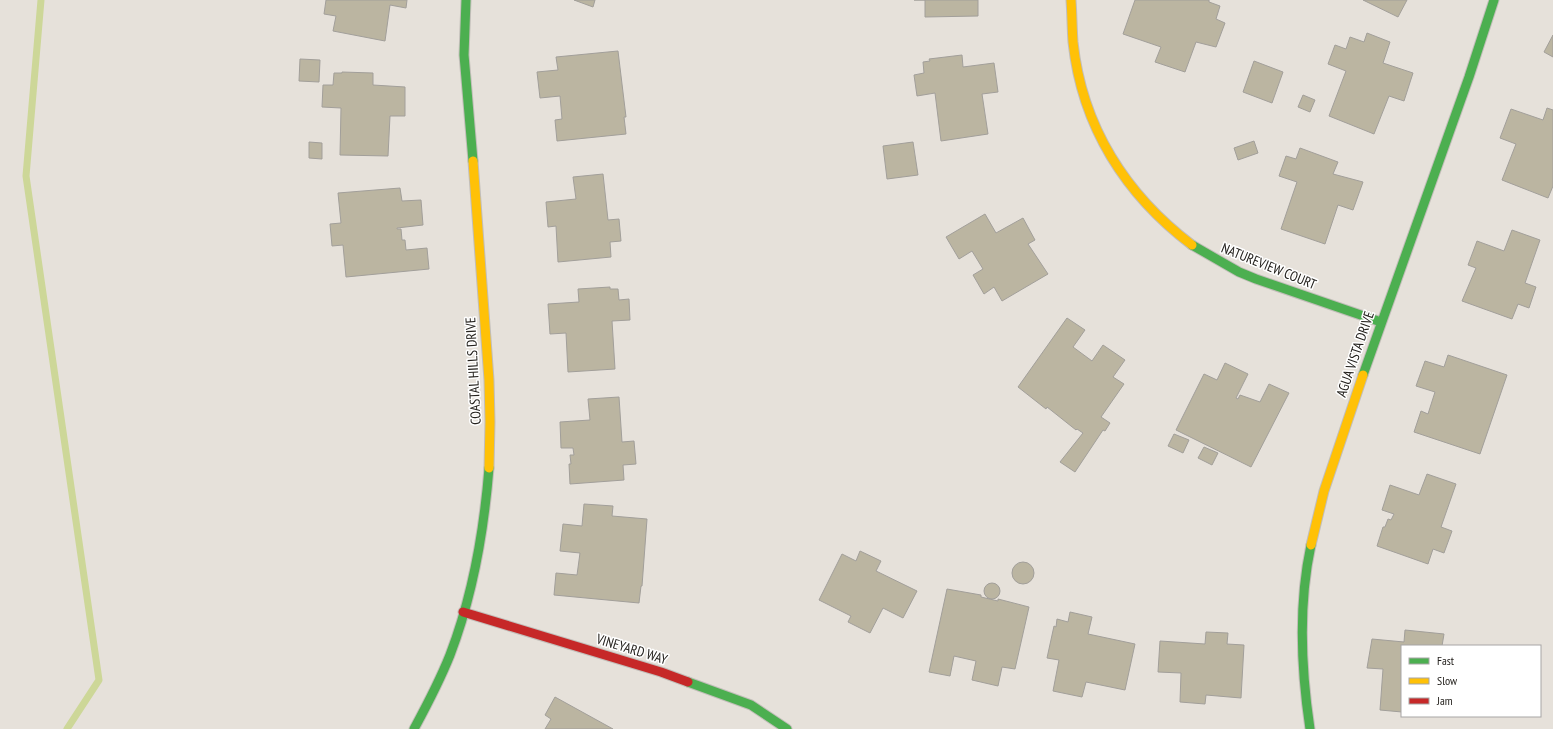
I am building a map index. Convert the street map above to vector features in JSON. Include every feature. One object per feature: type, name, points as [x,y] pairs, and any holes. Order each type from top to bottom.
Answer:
[{"type":"street","name":"COASTAL HILLS DRIVE","points":[[414,729],[453,646],[463,612],[483,527],[488,485],[491,419],[468,88],[465,74],[464,36],[466,0]]},
{"type":"street","name":"NATUREVIEW COURT","points":[[1071,0],[1073,51],[1086,106],[1110,158],[1145,204],[1188,242],[1212,258],[1238,271],[1381,322]]},
{"type":"street","name":"AGUA VISTA DRIVE","points":[[1310,729],[1305,696],[1302,627],[1308,558],[1324,491],[1381,322],[1464,87],[1469,77],[1494,0]]},
{"type":"street","name":"VINEYARD WAY","points":[[463,612],[661,672],[751,705],[787,729]]},
{"type":"building","points":[[326,0],[407,0],[406,8],[390,5],[385,41],[333,31],[336,16],[324,14]]},
{"type":"building","points":[[574,0],[595,0],[593,7]]},
{"type":"building","points":[[925,0],[978,0],[978,16],[925,17]]},
{"type":"building","points":[[1135,0],[1209,0],[1209,2],[1220,6],[1216,19],[1225,23],[1216,47],[1196,42],[1185,72],[1155,62],[1161,47],[1123,34]]},
{"type":"building","points":[[1363,0],[1407,0],[1398,17]]},
{"type":"building","points":[[1367,33],[1390,42],[1383,63],[1413,73],[1404,101],[1389,96],[1374,134],[1329,116],[1346,71],[1328,64],[1335,45],[1346,49],[1350,37],[1364,42]]},
{"type":"building","points":[[1553,35],[1553,57],[1544,52]]},
{"type":"building","points":[[618,51],[626,117],[624,117],[626,134],[557,141],[555,120],[562,119],[560,96],[540,98],[537,72],[558,70],[556,57]]},
{"type":"building","points":[[962,55],[963,67],[994,63],[998,92],[982,94],[988,134],[941,141],[935,93],[917,96],[914,75],[924,73],[923,62],[930,61],[929,59]]},
{"type":"building","points":[[300,59],[320,60],[319,82],[299,81]]},
{"type":"building","points":[[1254,61],[1283,72],[1272,103],[1243,92]]},
{"type":"building","points":[[334,73],[373,73],[373,85],[405,87],[405,116],[390,116],[388,156],[340,155],[341,108],[322,107],[323,85],[333,85]]},
{"type":"building","points":[[1303,95],[1315,100],[1310,112],[1298,107]]},
{"type":"building","points":[[1547,108],[1553,110],[1553,186],[1548,198],[1502,180],[1516,144],[1500,138],[1511,109],[1543,120]]},
{"type":"building","points":[[1254,141],[1258,153],[1238,160],[1234,148]]},
{"type":"building","points":[[309,142],[322,143],[322,159],[309,158]]},
{"type":"building","points":[[913,142],[918,175],[887,179],[883,146]]},
{"type":"building","points":[[1300,148],[1338,162],[1333,174],[1363,182],[1353,210],[1338,205],[1325,244],[1281,229],[1297,182],[1279,176],[1286,156],[1296,159]]},
{"type":"building","points":[[603,174],[608,220],[619,219],[621,241],[610,242],[611,257],[558,262],[556,226],[548,227],[546,202],[576,199],[573,177]]},
{"type":"building","points":[[400,188],[402,201],[421,200],[423,225],[397,229],[401,229],[402,240],[405,240],[406,250],[427,248],[429,269],[346,277],[343,245],[332,246],[330,224],[341,223],[338,193]]},
{"type":"building","points":[[985,214],[996,233],[1023,218],[1035,240],[1028,244],[1048,274],[1002,301],[994,287],[984,294],[973,275],[983,269],[972,251],[959,259],[946,237]]},
{"type":"building","points":[[1512,230],[1540,240],[1525,283],[1536,287],[1529,308],[1518,304],[1512,319],[1462,301],[1476,268],[1468,265],[1477,241],[1504,251]]},
{"type":"building","points":[[610,287],[610,289],[618,289],[619,300],[629,299],[630,320],[612,321],[615,369],[568,372],[566,333],[550,334],[548,304],[579,302],[578,289]]},
{"type":"building","points":[[1067,318],[1085,330],[1073,347],[1092,361],[1103,345],[1125,360],[1113,377],[1124,384],[1101,417],[1110,423],[1105,431],[1103,430],[1075,472],[1060,462],[1083,433],[1077,429],[1076,430],[1047,407],[1046,409],[1018,387]]},
{"type":"building","points":[[1448,355],[1507,375],[1480,454],[1414,432],[1421,411],[1428,414],[1435,392],[1416,386],[1425,361],[1444,367]]},
{"type":"building","points":[[1225,363],[1248,374],[1236,398],[1238,399],[1240,395],[1260,402],[1269,384],[1289,393],[1251,467],[1176,430],[1204,374],[1217,380]]},
{"type":"building","points":[[619,397],[622,442],[634,441],[636,464],[623,465],[624,480],[570,484],[569,464],[571,464],[570,455],[574,455],[573,448],[561,448],[560,422],[590,420],[588,399]]},
{"type":"building","points":[[1174,434],[1189,440],[1183,453],[1168,446]]},
{"type":"building","points":[[1204,447],[1218,453],[1212,465],[1198,458]]},
{"type":"building","points":[[1427,474],[1456,484],[1441,527],[1452,531],[1444,553],[1433,549],[1428,564],[1377,546],[1383,527],[1385,527],[1388,519],[1391,520],[1394,514],[1382,510],[1390,485],[1419,495]]},
{"type":"building","points":[[584,504],[613,506],[612,516],[647,519],[642,586],[639,603],[554,595],[556,573],[577,575],[580,553],[560,551],[563,524],[582,526]]},
{"type":"building","points":[[860,551],[881,561],[876,571],[917,591],[903,618],[883,608],[870,633],[848,622],[851,616],[819,600],[842,554],[856,561]]},
{"type":"building","points":[[1023,562],[1031,565],[1034,573],[1031,581],[1023,584],[1015,581],[1012,573],[1015,565]]},
{"type":"building","points":[[989,583],[995,583],[1000,588],[998,597],[995,599],[989,599],[984,594],[984,588]]},
{"type":"building","points":[[947,589],[981,595],[981,597],[998,601],[998,599],[1029,607],[1015,669],[1002,667],[998,686],[972,680],[976,661],[954,656],[950,676],[929,672]]},
{"type":"building","points":[[1070,612],[1092,617],[1088,634],[1135,644],[1125,690],[1086,682],[1082,697],[1053,691],[1059,660],[1047,658],[1057,619],[1068,622]]},
{"type":"building","points":[[1405,630],[1444,634],[1442,645],[1401,645],[1401,712],[1380,710],[1383,669],[1367,668],[1372,639],[1404,642]]},
{"type":"building","points":[[1206,632],[1228,633],[1227,644],[1244,645],[1241,698],[1206,695],[1205,704],[1180,702],[1181,673],[1158,672],[1160,641],[1205,644]]},
{"type":"building","points":[[555,697],[613,729],[545,729],[551,719],[545,715]]},
{"type":"waterway","points":[[41,0],[26,176],[99,680],[67,729]]},
{"type":"traffic: fast","points":[[466,0],[464,55],[473,161]]},
{"type":"traffic: fast","points":[[1363,375],[1469,77],[1494,0]]},
{"type":"traffic: fast","points":[[1192,245],[1239,272],[1256,279],[1381,322]]},
{"type":"traffic: fast","points":[[414,729],[450,655],[465,609],[481,539],[489,468]]},
{"type":"traffic: fast","points":[[1310,729],[1302,637],[1304,591],[1311,545]]},
{"type":"traffic: fast","points":[[688,682],[751,705],[787,729]]},
{"type":"traffic: slow","points":[[1071,0],[1073,42],[1078,73],[1086,103],[1097,130],[1111,157],[1128,181],[1147,204],[1168,225],[1192,245]]},
{"type":"traffic: slow","points":[[473,161],[489,380],[489,468]]},
{"type":"traffic: slow","points":[[1311,545],[1324,491],[1363,375]]},
{"type":"traffic: jam","points":[[463,612],[661,672],[688,682]]}]
